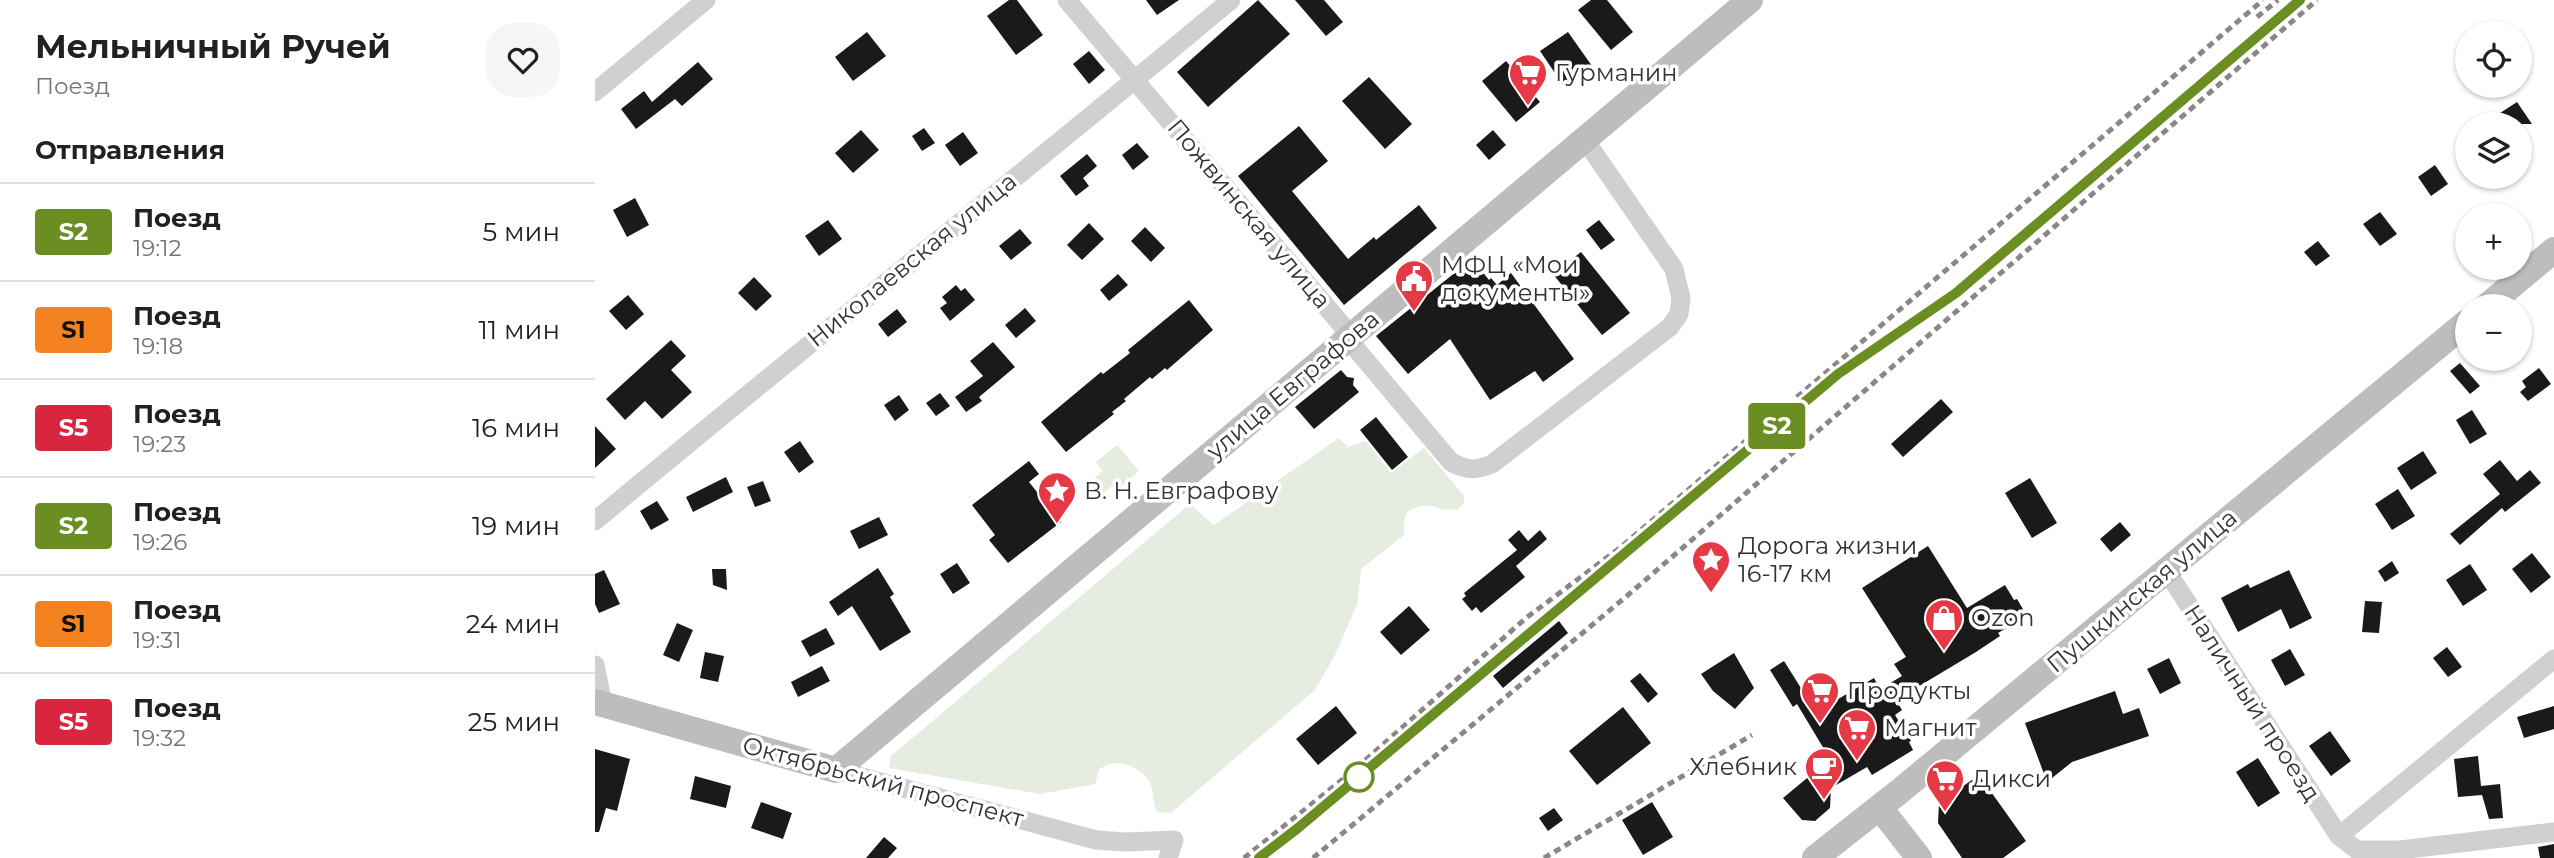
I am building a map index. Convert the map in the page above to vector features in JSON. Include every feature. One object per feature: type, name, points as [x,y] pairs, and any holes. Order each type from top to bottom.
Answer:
[{"type":"street","points":[[595,92],[706,0]]},
{"type":"street","name":"Пожвинская улица","points":[[1067,0],[1341,324],[1357,350],[1451,462],[1464,469],[1478,470],[1492,464],[1670,327],[1679,314],[1681,298],[1674,269],[1585,140]]},
{"type":"street","name":"Николаевская улица","points":[[595,522],[749,392],[1231,0]]},
{"type":"street","name":"улица Евграфова","points":[[836,770],[1750,0]]},
{"type":"street","points":[[2501,294],[2554,250]]},
{"type":"street","name":"Пушкинская улица","points":[[1815,858],[2455,332]]},
{"type":"street","name":"Наличный проезд","points":[[2166,570],[2339,836]]},
{"type":"street","points":[[2554,659],[2339,836],[2357,850],[2400,850],[2554,832]]},
{"type":"street","points":[[595,665],[601,694],[597,702]]},
{"type":"street","name":"Октябрьский проспект","points":[[597,702],[1096,840],[1171,849]]},
{"type":"street","points":[[1879,808],[1919,858]]},
{"type":"shaded area","points":[[1339,438],[1348,447],[1366,441],[1391,473],[1424,448],[1464,496],[1464,503],[1458,509],[1443,510],[1434,506],[1422,506],[1408,513],[1404,519],[1404,535],[1361,569],[1357,605],[1335,655],[1315,690],[1171,813],[1157,812],[1146,776],[1120,763],[1099,769],[1095,784],[1040,794],[889,768],[891,756],[1190,504],[1214,525]]},
{"type":"shaded area","points":[[1117,445],[1139,471],[1118,489],[1114,484],[1104,493],[1100,489],[1090,497],[1082,489],[1103,471],[1096,462]]},
{"type":"building","points":[[1009,0],[1017,0],[1043,35],[1016,55],[987,16]]},
{"type":"building","points":[[1146,0],[1179,0],[1157,15]]},
{"type":"building","points":[[1258,0],[1290,34],[1208,107],[1177,72]]},
{"type":"building","points":[[1295,0],[1324,0],[1343,22],[1326,36]]},
{"type":"building","points":[[1591,0],[1607,0],[1633,32],[1611,50],[1578,10]]},
{"type":"building","points":[[867,32],[886,56],[853,81],[835,57]]},
{"type":"building","points":[[1568,32],[1592,66],[1563,85],[1540,51]]},
{"type":"building","points":[[1089,51],[1105,70],[1089,84],[1073,64]]},
{"type":"building","points":[[1506,61],[1540,102],[1516,122],[1482,81]]},
{"type":"building","points":[[698,62],[713,79],[682,106],[675,99],[636,129],[621,109],[644,91],[652,102]]},
{"type":"building","points":[[1369,77],[1412,124],[1385,149],[1342,101]]},
{"type":"building","points":[[2517,102],[2524,112],[2502,112]]},
{"type":"building","points":[[1299,126],[1328,161],[1292,191],[1348,259],[1419,205],[1437,228],[1344,305],[1238,176]]},
{"type":"building","points":[[924,128],[935,143],[922,151],[912,136]]},
{"type":"building","points":[[861,130],[879,150],[853,173],[835,153]]},
{"type":"building","points":[[1493,130],[1506,145],[1489,160],[1476,145]]},
{"type":"building","points":[[963,132],[978,153],[960,166],[945,145]]},
{"type":"building","points":[[1137,143],[1149,157],[1133,170],[1122,155]]},
{"type":"building","points":[[1087,154],[1097,166],[1083,178],[1089,186],[1076,196],[1060,176]]},
{"type":"building","points":[[2435,165],[2448,184],[2431,196],[2418,177]]},
{"type":"building","points":[[635,198],[649,225],[627,237],[613,210]]},
{"type":"building","points":[[2380,212],[2397,234],[2380,246],[2363,224]]},
{"type":"building","points":[[828,220],[842,239],[819,256],[805,236]]},
{"type":"building","points":[[1599,220],[1615,240],[1601,250],[1586,230]]},
{"type":"building","points":[[1089,223],[1104,239],[1082,260],[1067,245]]},
{"type":"building","points":[[1145,227],[1165,248],[1151,262],[1131,241]]},
{"type":"building","points":[[1020,229],[1032,243],[1011,260],[999,246]]},
{"type":"building","points":[[2318,241],[2330,256],[2316,266],[2304,252]]},
{"type":"building","points":[[1581,252],[1630,313],[1602,335],[1553,274]]},
{"type":"building","points":[[1472,259],[1489,280],[1491,278],[1497,285],[1511,273],[1574,359],[1543,382],[1535,371],[1490,400],[1450,339],[1408,374],[1376,336]]},
{"type":"building","points":[[1118,274],[1128,285],[1109,301],[1100,290]]},
{"type":"building","points":[[754,277],[772,296],[756,311],[738,293]]},
{"type":"building","points":[[956,285],[961,291],[965,288],[975,300],[950,321],[940,308],[947,303],[942,297]]},
{"type":"building","points":[[628,295],[644,314],[626,330],[609,311]]},
{"type":"building","points":[[1189,300],[1213,330],[1167,370],[1165,368],[1152,379],[1150,377],[1124,399],[1126,401],[1112,412],[1114,414],[1066,452],[1041,422],[1101,372],[1103,374],[1130,353],[1128,350]]},
{"type":"building","points":[[1025,308],[1036,321],[1016,338],[1005,325]]},
{"type":"building","points":[[897,309],[907,322],[888,337],[878,324]]},
{"type":"building","points":[[671,340],[686,356],[671,370],[692,392],[662,419],[645,401],[625,420],[606,399]]},
{"type":"building","points":[[993,342],[1015,367],[979,397],[982,401],[966,412],[955,397],[983,376],[970,361]]},
{"type":"building","points":[[2455,367],[2455,371],[2467,371],[2480,386],[2470,394],[2450,371]]},
{"type":"building","points":[[2539,368],[2551,384],[2528,401],[2520,392],[2526,387],[2522,381]]},
{"type":"building","points":[[1341,370],[1347,377],[1354,378],[1353,385],[1359,392],[1314,429],[1295,407]]},
{"type":"building","points":[[940,393],[950,406],[936,416],[926,403]]},
{"type":"building","points":[[899,395],[909,410],[895,421],[884,405]]},
{"type":"building","points":[[1941,399],[1953,412],[1903,457],[1891,444]]},
{"type":"building","points":[[2472,410],[2487,434],[2470,444],[2456,420]]},
{"type":"building","points":[[1376,417],[1408,457],[1392,470],[1360,430]]},
{"type":"building","points":[[595,426],[616,449],[595,468]]},
{"type":"building","points":[[800,441],[814,462],[799,473],[784,452]]},
{"type":"building","points":[[2423,451],[2437,473],[2411,490],[2397,468]]},
{"type":"building","points":[[2500,460],[2517,481],[2530,470],[2541,483],[2505,512],[2502,508],[2460,545],[2450,534],[2500,494],[2483,474]]},
{"type":"building","points":[[1029,461],[1039,474],[1029,482],[1061,522],[1008,563],[989,540],[995,535],[972,505]]},
{"type":"building","points":[[726,477],[733,492],[693,512],[686,497]]},
{"type":"building","points":[[2030,478],[2057,523],[2032,538],[2005,493]]},
{"type":"building","points":[[763,481],[771,501],[755,507],[747,487]]},
{"type":"building","points":[[2398,489],[2415,516],[2392,530],[2375,504]]},
{"type":"building","points":[[657,501],[669,520],[651,530],[640,511]]},
{"type":"building","points":[[879,517],[888,535],[859,549],[850,531]]},
{"type":"building","points":[[2120,522],[2131,535],[2111,552],[2100,539]]},
{"type":"building","points":[[1519,530],[1528,541],[1540,530],[1547,539],[1516,566],[1525,577],[1481,613],[1476,607],[1472,611],[1462,599],[1466,596],[1464,593],[1517,550],[1508,540]]},
{"type":"building","points":[[1928,546],[1967,608],[2005,585],[2027,616],[1998,633],[2000,636],[1976,652],[1896,700],[1902,710],[1895,715],[1911,741],[1909,742],[1913,750],[1872,775],[1867,767],[1831,788],[1830,808],[1815,821],[1802,820],[1783,798],[1830,759],[1797,704],[1793,707],[1770,670],[1784,661],[1816,712],[1874,678],[1880,689],[1902,676],[1894,664],[1906,657],[1862,588]]},
{"type":"building","points":[[2532,553],[2551,577],[2531,593],[2512,569]]},
{"type":"building","points":[[2392,561],[2399,573],[2385,582],[2378,571]]},
{"type":"building","points":[[957,563],[970,583],[953,594],[940,574]]},
{"type":"building","points":[[2470,564],[2487,590],[2463,606],[2446,580]]},
{"type":"building","points":[[878,568],[894,594],[890,597],[911,632],[880,651],[852,606],[838,616],[829,602]]},
{"type":"building","points":[[712,569],[726,569],[727,590],[713,585]]},
{"type":"building","points":[[604,570],[620,604],[599,613],[595,604],[595,574]]},
{"type":"building","points":[[2289,570],[2312,618],[2290,629],[2281,609],[2238,632],[2221,598],[2248,584],[2250,588]]},
{"type":"building","points":[[2365,601],[2382,602],[2379,633],[2362,632]]},
{"type":"building","points":[[1409,606],[1430,630],[1401,655],[1380,632]]},
{"type":"building","points":[[1559,621],[1568,633],[1503,688],[1493,676]]},
{"type":"building","points":[[677,623],[693,630],[679,662],[663,655]]},
{"type":"building","points":[[826,628],[835,644],[810,657],[801,641]]},
{"type":"building","points":[[2447,647],[2462,667],[2448,677],[2433,658]]},
{"type":"building","points":[[2290,649],[2305,675],[2285,686],[2271,660]]},
{"type":"building","points":[[705,652],[724,656],[718,682],[700,678]]},
{"type":"building","points":[[1734,653],[1754,688],[1735,709],[1713,691],[1701,674]]},
{"type":"building","points":[[2169,658],[2181,683],[2160,694],[2147,669]]},
{"type":"building","points":[[822,666],[830,681],[798,697],[791,682]]},
{"type":"building","points":[[1640,673],[1658,694],[1648,703],[1630,681]]},
{"type":"building","points":[[2115,691],[2123,714],[2139,708],[2149,736],[2072,762],[2047,782],[2025,723]]},
{"type":"building","points":[[1336,706],[1357,733],[1318,765],[1296,739]]},
{"type":"building","points":[[2554,706],[2554,729],[2524,738],[2517,717]]},
{"type":"building","points":[[1623,707],[1651,743],[1597,785],[1569,751]]},
{"type":"building","points":[[2330,731],[2351,761],[2331,776],[2309,746]]},
{"type":"building","points":[[595,749],[630,759],[617,811],[606,808],[599,832],[595,832]]},
{"type":"building","points":[[2478,756],[2481,786],[2500,784],[2503,818],[2489,819],[2482,795],[2458,797],[2454,759]]},
{"type":"building","points":[[2258,758],[2280,793],[2258,807],[2236,772]]},
{"type":"building","points":[[1979,775],[2026,841],[2003,858],[1962,858],[1938,823],[1939,803]]},
{"type":"building","points":[[695,776],[731,786],[726,808],[690,799]]},
{"type":"building","points":[[761,802],[792,813],[783,839],[751,828]]},
{"type":"building","points":[[1652,802],[1673,837],[1643,855],[1622,820]]},
{"type":"building","points":[[1554,808],[1563,820],[1548,831],[1539,818]]},
{"type":"building","points":[[884,837],[897,848],[888,858],[866,858]]},
{"type":"building","points":[[2554,844],[2554,858],[2540,858],[2538,847]]},
{"type":"railway","points":[[1244,858],[1353,771],[1526,618],[1621,547],[2263,0]]},
{"type":"railway","points":[[2257,17],[2278,0]]},
{"type":"railway","points":[[1838,374],[1956,293],[2300,0]]},
{"type":"railway","points":[[1313,858],[1628,595],[2317,0]]},
{"type":"railway","points":[[1423,722],[1587,585]]},
{"type":"railway","points":[[1544,858],[1752,735]]},
{"type":"train","name":"S2","points":[[1259,858],[1838,374],[1956,293],[2300,0]]},
{"type":"place","name":"Гурманин","points":[[1528,107]]},
{"type":"place","name":"МФЦ «Мои документы»","points":[[1414,313]]},
{"type":"place","name":"В. Н. Евграфову","points":[[1057,525]]},
{"type":"place","name":"Дорога жизни 16-17 км","points":[[1711,594]]},
{"type":"place","name":"Ozon","points":[[1944,652]]},
{"type":"place","name":"Продукты","points":[[1820,725]]},
{"type":"place","name":"Магнит","points":[[1857,762]]},
{"type":"place","name":"Хлебник","points":[[1824,801]]},
{"type":"place","name":"Дикси","points":[[1945,813]]}]
